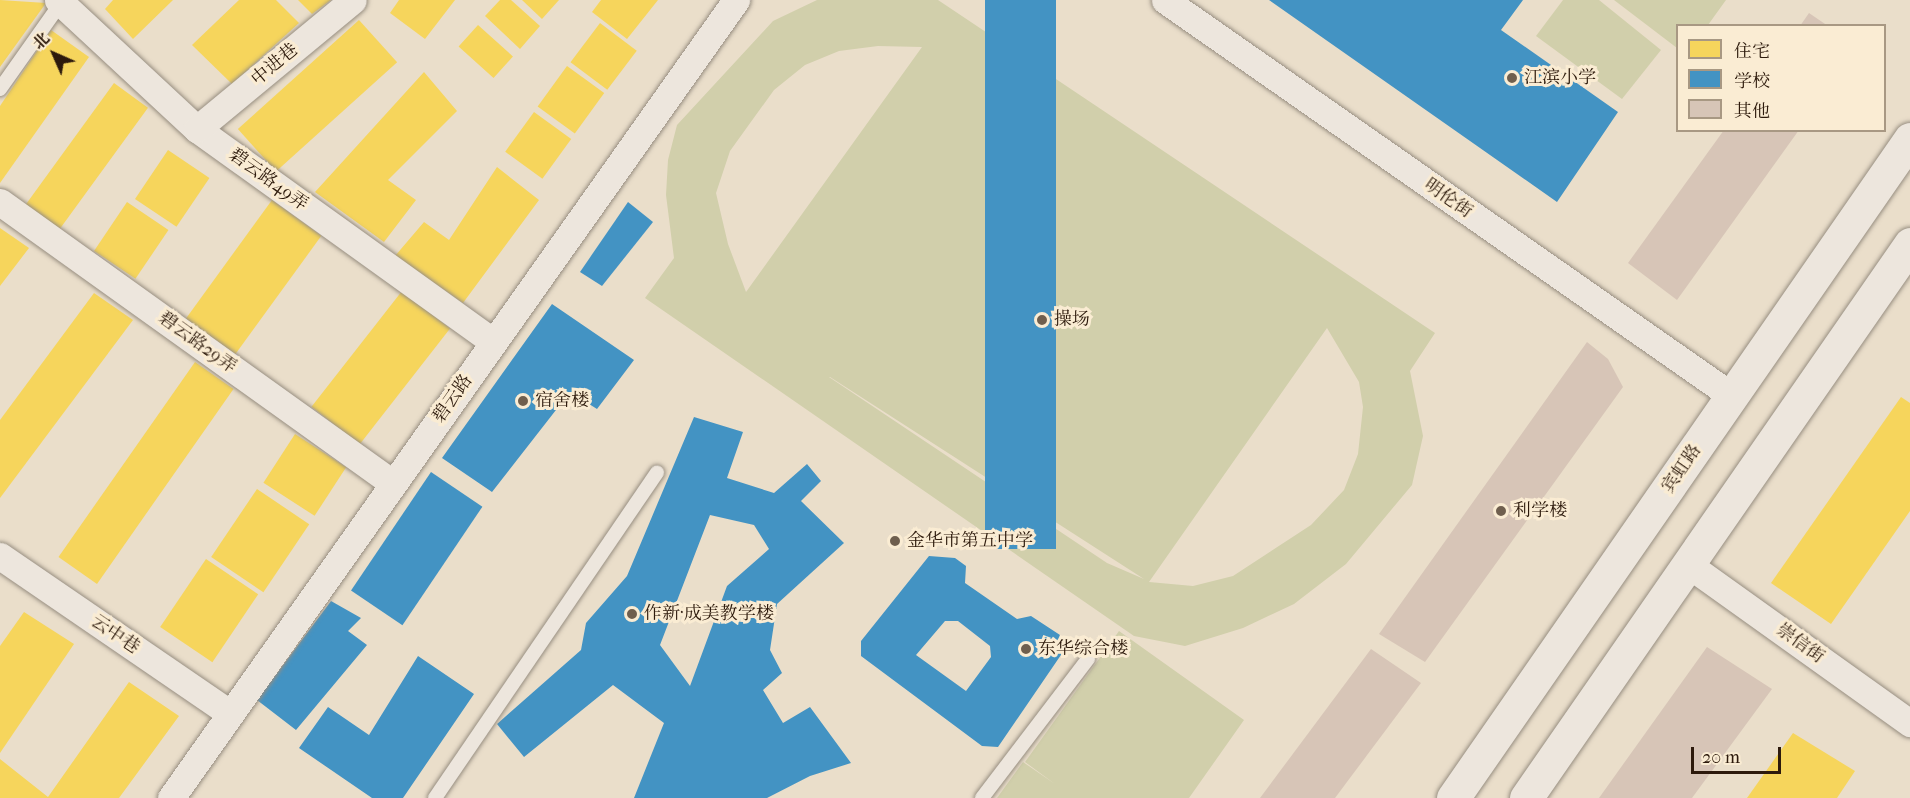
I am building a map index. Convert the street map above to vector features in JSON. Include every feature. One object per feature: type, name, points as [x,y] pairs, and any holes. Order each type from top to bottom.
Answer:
[{"type":"main road","name":"宾虹路","points":[[1453,798],[1910,139]]},
{"type":"main road","points":[[1526,798],[1910,244]]},
{"type":"street","name":"中进巷","points":[[197,129],[353,0]]},
{"type":"street","name":"碧云路","points":[[171,798],[736,0]]},
{"type":"street","name":"明伦街","points":[[1165,0],[1732,396]]},
{"type":"street","name":"碧云路49弄","points":[[61,1],[197,129],[493,342]]},
{"type":"street","name":"碧云路29弄","points":[[0,202],[393,483]]},
{"type":"street","name":"云中巷","points":[[0,556],[229,713]]},
{"type":"street","name":"崇信街","points":[[1689,564],[1910,723]]},
{"type":"lane","points":[[0,89],[61,1]]},
{"type":"lane","points":[[435,798],[657,472]]},
{"type":"lane","points":[[982,798],[1088,659]]},
{"type":"shaded area","name":"操场","points":[[817,0],[938,0],[1435,333],[1410,371],[1423,436],[1412,485],[1346,564],[1294,604],[1243,628],[1185,646],[1134,636],[645,298],[674,258],[666,195],[668,160],[677,125],[773,21]],"holes":[[[878,46],[922,47],[746,292],[728,244],[716,193],[730,151],[774,90],[805,65],[839,51]],[[1327,328],[1359,382],[1363,407],[1358,454],[1344,490],[1311,525],[1233,576],[1193,586],[1149,582]],[[829,377],[1144,579],[1107,563]]]},
{"type":"shaded area","points":[[1563,0],[1599,0],[1661,50],[1622,99],[1536,36]]},
{"type":"shaded area","points":[[1614,0],[1726,0],[1709,24],[1676,24],[1676,47]]},
{"type":"shaded area","points":[[1119,631],[1244,720],[1189,798],[997,798],[1023,762],[1055,784],[1025,762]]},
{"type":"building: 住宅","points":[[0,0],[46,3],[0,67]]},
{"type":"building: 住宅","points":[[113,0],[173,0],[133,39],[105,9]]},
{"type":"building: 住宅","points":[[239,0],[276,0],[299,23],[232,84],[192,45]]},
{"type":"building: 住宅","points":[[298,0],[331,0],[312,14]]},
{"type":"building: 住宅","points":[[399,0],[455,0],[425,39],[390,13]]},
{"type":"building: 住宅","points":[[500,0],[511,0],[540,26],[520,49],[485,16]]},
{"type":"building: 住宅","points":[[522,0],[559,0],[542,19]]},
{"type":"building: 住宅","points":[[601,0],[658,0],[627,39],[592,12]]},
{"type":"building: 住宅","points":[[359,20],[397,62],[276,171],[238,129]]},
{"type":"building: 住宅","points":[[600,23],[637,51],[607,90],[571,62]]},
{"type":"building: 住宅","points":[[478,25],[513,56],[494,78],[459,47]]},
{"type":"building: 住宅","points":[[51,30],[89,57],[0,183],[0,106]]},
{"type":"building: 住宅","points":[[567,66],[604,93],[575,133],[538,106]]},
{"type":"building: 住宅","points":[[424,72],[457,111],[388,180],[416,200],[384,242],[315,192]]},
{"type":"building: 住宅","points":[[114,83],[148,108],[59,230],[25,205]]},
{"type":"building: 住宅","points":[[534,112],[571,139],[542,179],[505,152]]},
{"type":"building: 住宅","points":[[168,150],[209,178],[176,227],[135,199]]},
{"type":"building: 住宅","points":[[497,167],[539,200],[463,303],[395,256],[424,222],[449,240]]},
{"type":"building: 住宅","points":[[272,200],[321,236],[235,355],[186,319]]},
{"type":"building: 住宅","points":[[127,202],[168,230],[135,279],[94,251]]},
{"type":"building: 住宅","points":[[0,228],[29,248],[0,286]]},
{"type":"building: 住宅","points":[[402,291],[450,329],[360,444],[311,407]]},
{"type":"building: 住宅","points":[[94,293],[133,320],[0,498],[0,420]]},
{"type":"building: 住宅","points":[[195,362],[234,389],[97,584],[58,557]]},
{"type":"building: 住宅","points":[[1901,397],[1910,403],[1910,511],[1831,624],[1771,583]]},
{"type":"building: 住宅","points":[[295,434],[346,467],[315,516],[263,483]]},
{"type":"building: 住宅","points":[[257,489],[309,524],[263,592],[211,557]]},
{"type":"building: 住宅","points":[[206,559],[258,594],[212,662],[160,627]]},
{"type":"building: 住宅","points":[[24,612],[74,644],[0,753],[0,646]]},
{"type":"building: 住宅","points":[[129,682],[179,716],[119,798],[0,798],[0,759],[48,797]]},
{"type":"building: 住宅","points":[[1793,733],[1855,771],[1837,798],[1747,798]]},
{"type":"building: 学校","points":[[985,0],[1056,0],[1056,549],[985,549]]},
{"type":"building: 学校","points":[[1269,0],[1523,0],[1501,30],[1618,112],[1557,202]]},
{"type":"building: 学校","points":[[628,202],[653,222],[602,286],[580,272]]},
{"type":"building: 学校","name":"宿舍楼","points":[[552,304],[634,360],[597,409],[570,392],[492,492],[442,458]]},
{"type":"building: 学校","name":"作新·成美教学楼","points":[[694,417],[743,432],[727,478],[774,493],[807,464],[821,481],[801,501],[844,543],[777,604],[770,650],[782,673],[763,690],[783,723],[810,707],[851,763],[810,776],[767,798],[634,798],[664,723],[613,685],[524,757],[497,724],[581,650],[586,623],[627,576]],"holes":[[[710,515],[754,525],[769,549],[727,586],[690,686],[660,645]]]},
{"type":"building: 学校","points":[[431,472],[482,507],[402,625],[351,591]]},
{"type":"building: 学校","name":"东华综合楼","points":[[929,556],[955,558],[966,566],[965,583],[1017,619],[1031,616],[1060,635],[1063,652],[998,747],[982,746],[861,656],[861,641]],"holes":[[[945,621],[958,621],[990,646],[991,657],[966,691],[916,655]]]},
{"type":"building: 学校","points":[[331,601],[361,618],[348,631],[367,645],[296,730],[257,700]]},
{"type":"building: 学校","points":[[418,656],[474,694],[403,798],[372,798],[299,748],[328,707],[369,735]]},
{"type":"building: 其他","points":[[1809,13],[1825,24],[1801,24]]},
{"type":"building: 其他","points":[[1723,132],[1798,132],[1677,300],[1628,263]]},
{"type":"building: 其他","name":"利学楼","points":[[1587,342],[1608,359],[1623,387],[1425,662],[1379,634]]},
{"type":"building: 其他","points":[[1707,647],[1772,689],[1692,798],[1599,798]]},
{"type":"building: 其他","points":[[1371,649],[1421,683],[1335,798],[1260,798]]},
{"type":"place","name":"江滨小学","points":[[1512,78]]},
{"type":"place","name":"操场","points":[[1042,320]]},
{"type":"place","name":"宿舍楼","points":[[523,401]]},
{"type":"place","name":"利学楼","points":[[1501,511]]},
{"type":"place","name":"金华市第五中学","points":[[895,541]]},
{"type":"place","name":"作新·成美教学楼","points":[[632,614]]},
{"type":"place","name":"东华综合楼","points":[[1026,649]]}]
